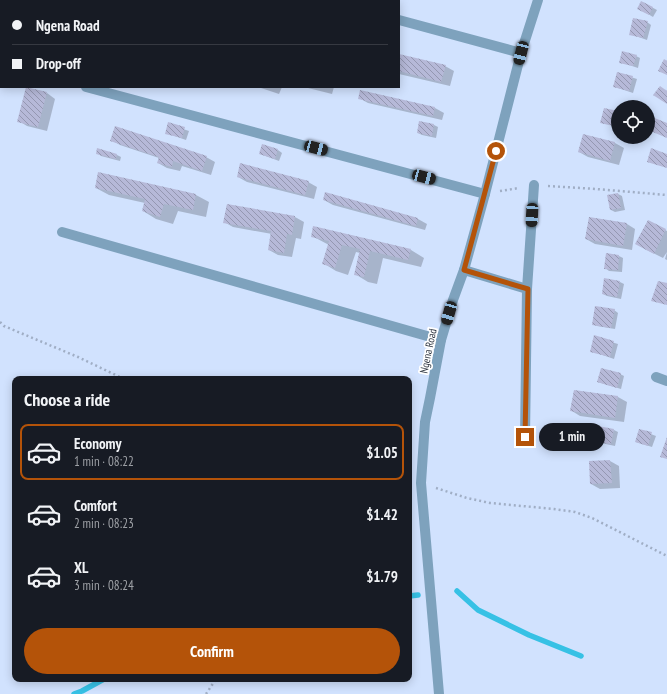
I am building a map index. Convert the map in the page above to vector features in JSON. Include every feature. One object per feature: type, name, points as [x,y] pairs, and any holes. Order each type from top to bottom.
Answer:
[{"type":"street","name":"Ngena Road","points":[[439,694],[420,483],[425,422],[441,340],[464,270],[521,53],[538,0]]},
{"type":"street","points":[[400,20],[521,53]]},
{"type":"street","points":[[90,88],[485,194]]},
{"type":"street","points":[[525,437],[528,289],[534,185]]},
{"type":"street","points":[[62,232],[441,340]]},
{"type":"street","points":[[464,270],[528,289]]},
{"type":"street","points":[[656,377],[667,381]]},
{"type":"path","points":[[485,194],[534,185],[667,195]]},
{"type":"path","points":[[0,322],[4,326],[78,357],[118,376]]},
{"type":"path","points":[[420,483],[467,498],[490,503],[575,512],[592,518],[667,556]]},
{"type":"path","points":[[206,694],[214,682]]},
{"type":"building","points":[[641,1],[653,7],[649,15],[637,9]]},
{"type":"building","points":[[633,18],[648,21],[643,38],[629,35]]},
{"type":"building","points":[[622,51],[637,55],[633,66],[619,63]]},
{"type":"building","points":[[400,54],[446,65],[441,82],[400,71]]},
{"type":"building","points":[[664,59],[667,61],[667,75],[658,71]]},
{"type":"building","points":[[617,72],[633,76],[629,91],[613,87]]},
{"type":"building","points":[[660,86],[667,91],[667,104],[653,95]]},
{"type":"building","points":[[26,88],[47,92],[38,127],[17,122]]},
{"type":"building","points":[[360,90],[435,107],[433,116],[358,99]]},
{"type":"building","points":[[604,108],[611,110],[611,125],[600,123]]},
{"type":"building","points":[[655,118],[667,123],[667,138],[655,133]]},
{"type":"building","points":[[419,121],[434,124],[432,136],[417,133]]},
{"type":"building","points":[[168,122],[185,127],[182,138],[165,134]]},
{"type":"building","points":[[115,126],[207,156],[202,171],[173,161],[172,167],[157,163],[159,157],[110,141]]},
{"type":"building","points":[[583,134],[611,141],[611,144],[614,144],[610,161],[578,152]]},
{"type":"building","points":[[262,144],[278,149],[275,159],[259,154]]},
{"type":"building","points":[[97,148],[117,154],[116,159],[96,154]]},
{"type":"building","points":[[651,148],[667,154],[667,168],[647,162]]},
{"type":"building","points":[[240,163],[309,181],[305,195],[237,177]]},
{"type":"building","points":[[98,172],[196,194],[193,210],[164,204],[160,217],[142,211],[145,199],[95,188]]},
{"type":"building","points":[[325,192],[418,218],[416,226],[323,200]]},
{"type":"building","points":[[618,193],[621,208],[610,210],[607,195]]},
{"type":"building","points":[[227,204],[295,216],[292,235],[287,234],[284,253],[268,250],[271,231],[223,223]]},
{"type":"building","points":[[589,217],[627,223],[623,246],[585,239]]},
{"type":"building","points":[[648,220],[666,229],[654,254],[635,244]]},
{"type":"building","points":[[313,226],[411,249],[408,260],[370,251],[364,277],[354,275],[360,249],[342,245],[335,268],[322,264],[329,241],[311,237]]},
{"type":"building","points":[[606,253],[619,255],[618,270],[604,269]]},
{"type":"building","points":[[604,278],[620,281],[617,297],[602,294]]},
{"type":"building","points":[[658,281],[667,283],[667,305],[651,301]]},
{"type":"building","points":[[595,306],[615,309],[611,328],[592,325]]},
{"type":"building","points":[[594,335],[614,341],[610,357],[590,352]]},
{"type":"building","points":[[601,368],[621,373],[617,388],[597,382]]},
{"type":"building","points":[[574,390],[618,396],[615,418],[570,411]]},
{"type":"building","points":[[598,426],[614,429],[611,444],[595,442]]},
{"type":"building","points":[[639,429],[652,432],[648,446],[635,442]]},
{"type":"building","points":[[667,437],[667,459],[660,457]]},
{"type":"building","points":[[610,460],[612,483],[590,484],[589,461]]},
{"type":"waterway","points":[[457,591],[478,610],[529,635],[581,656]]},
{"type":"waterway","points":[[412,596],[418,595]]},
{"type":"waterway","points":[[74,694],[98,682]]},
{"type":"route","points":[[496,151],[464,270],[528,289],[525,437]]}]
